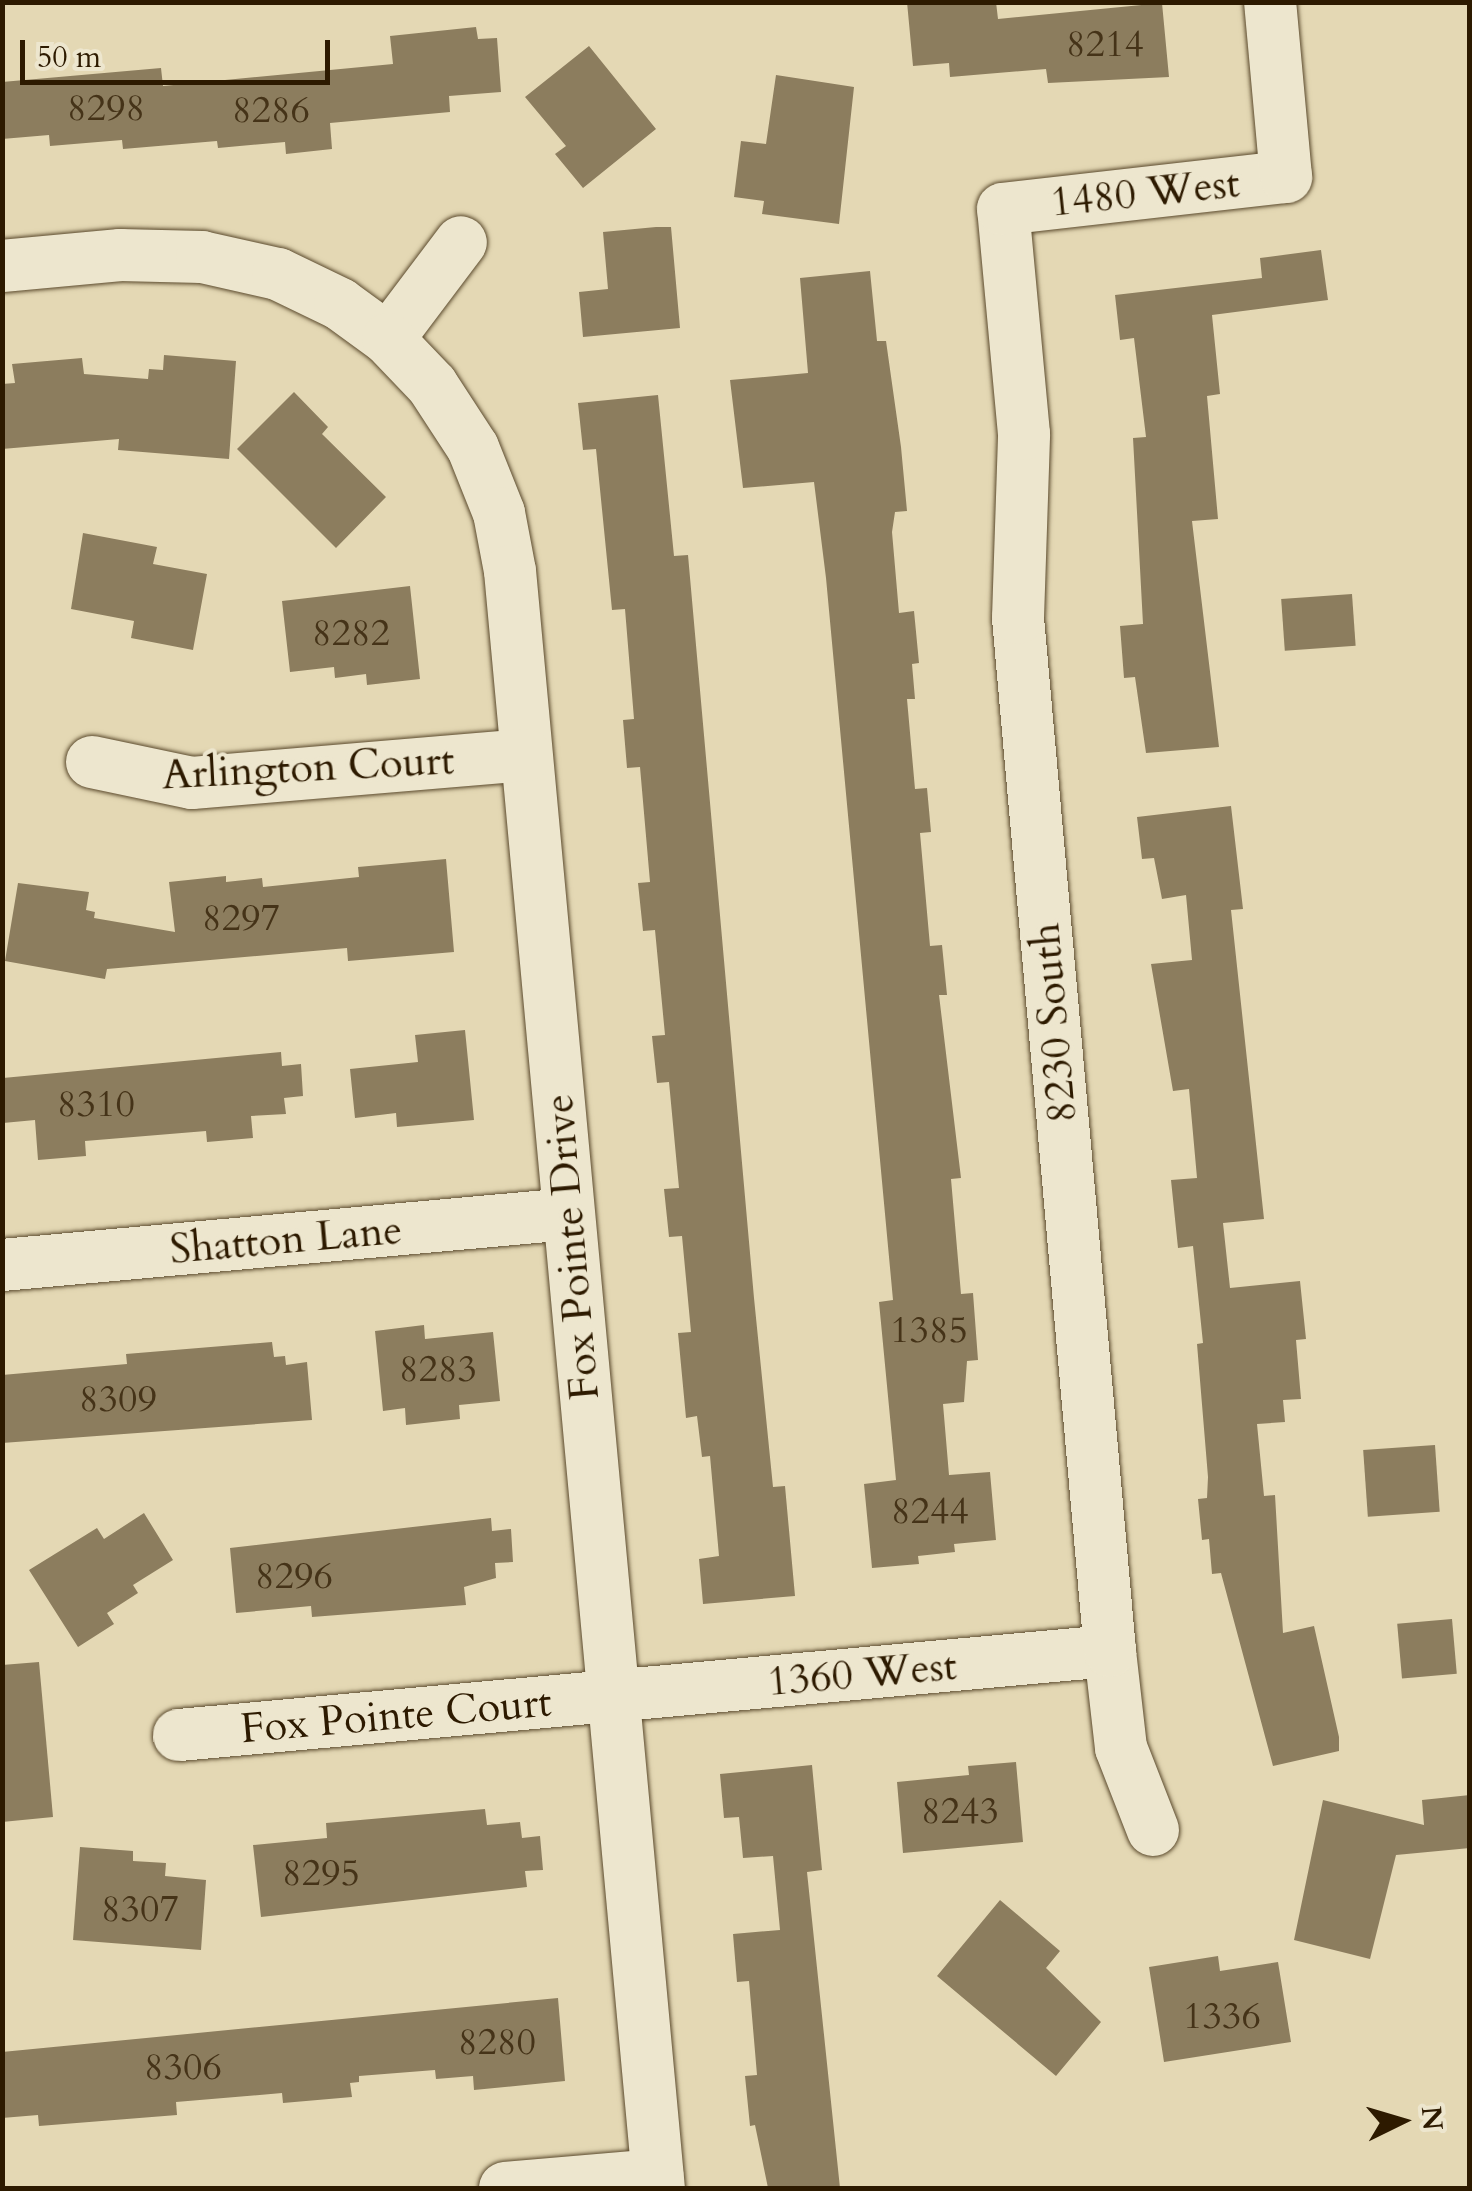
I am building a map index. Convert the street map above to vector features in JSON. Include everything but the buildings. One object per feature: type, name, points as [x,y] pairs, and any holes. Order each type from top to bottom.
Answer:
[{"type":"street","name":"1480 West","points":[[1003,209],[1286,177],[1270,2]]},
{"type":"street","name":"8230 South","points":[[1003,209],[1024,434],[1018,618],[1110,1651],[1122,1748],[1154,1830]]},
{"type":"street","points":[[388,339],[461,242]]},
{"type":"street","name":"Fox Pointe Drive","points":[[2,266],[120,255],[202,257],[278,274],[340,304],[388,339],[432,385],[472,448],[499,513],[526,755],[658,2182]]},
{"type":"street","name":"Arlington Court","points":[[92,762],[192,783],[526,755]]},
{"type":"street","name":"Shatton Lane","points":[[2,1265],[569,1214]]},
{"type":"street","name":"1360 West","points":[[613,1697],[1110,1651]]},
{"type":"street","name":"Fox Pointe Court","points":[[179,1734],[613,1697]]},
{"type":"street","points":[[505,2188],[658,2182]]}]
